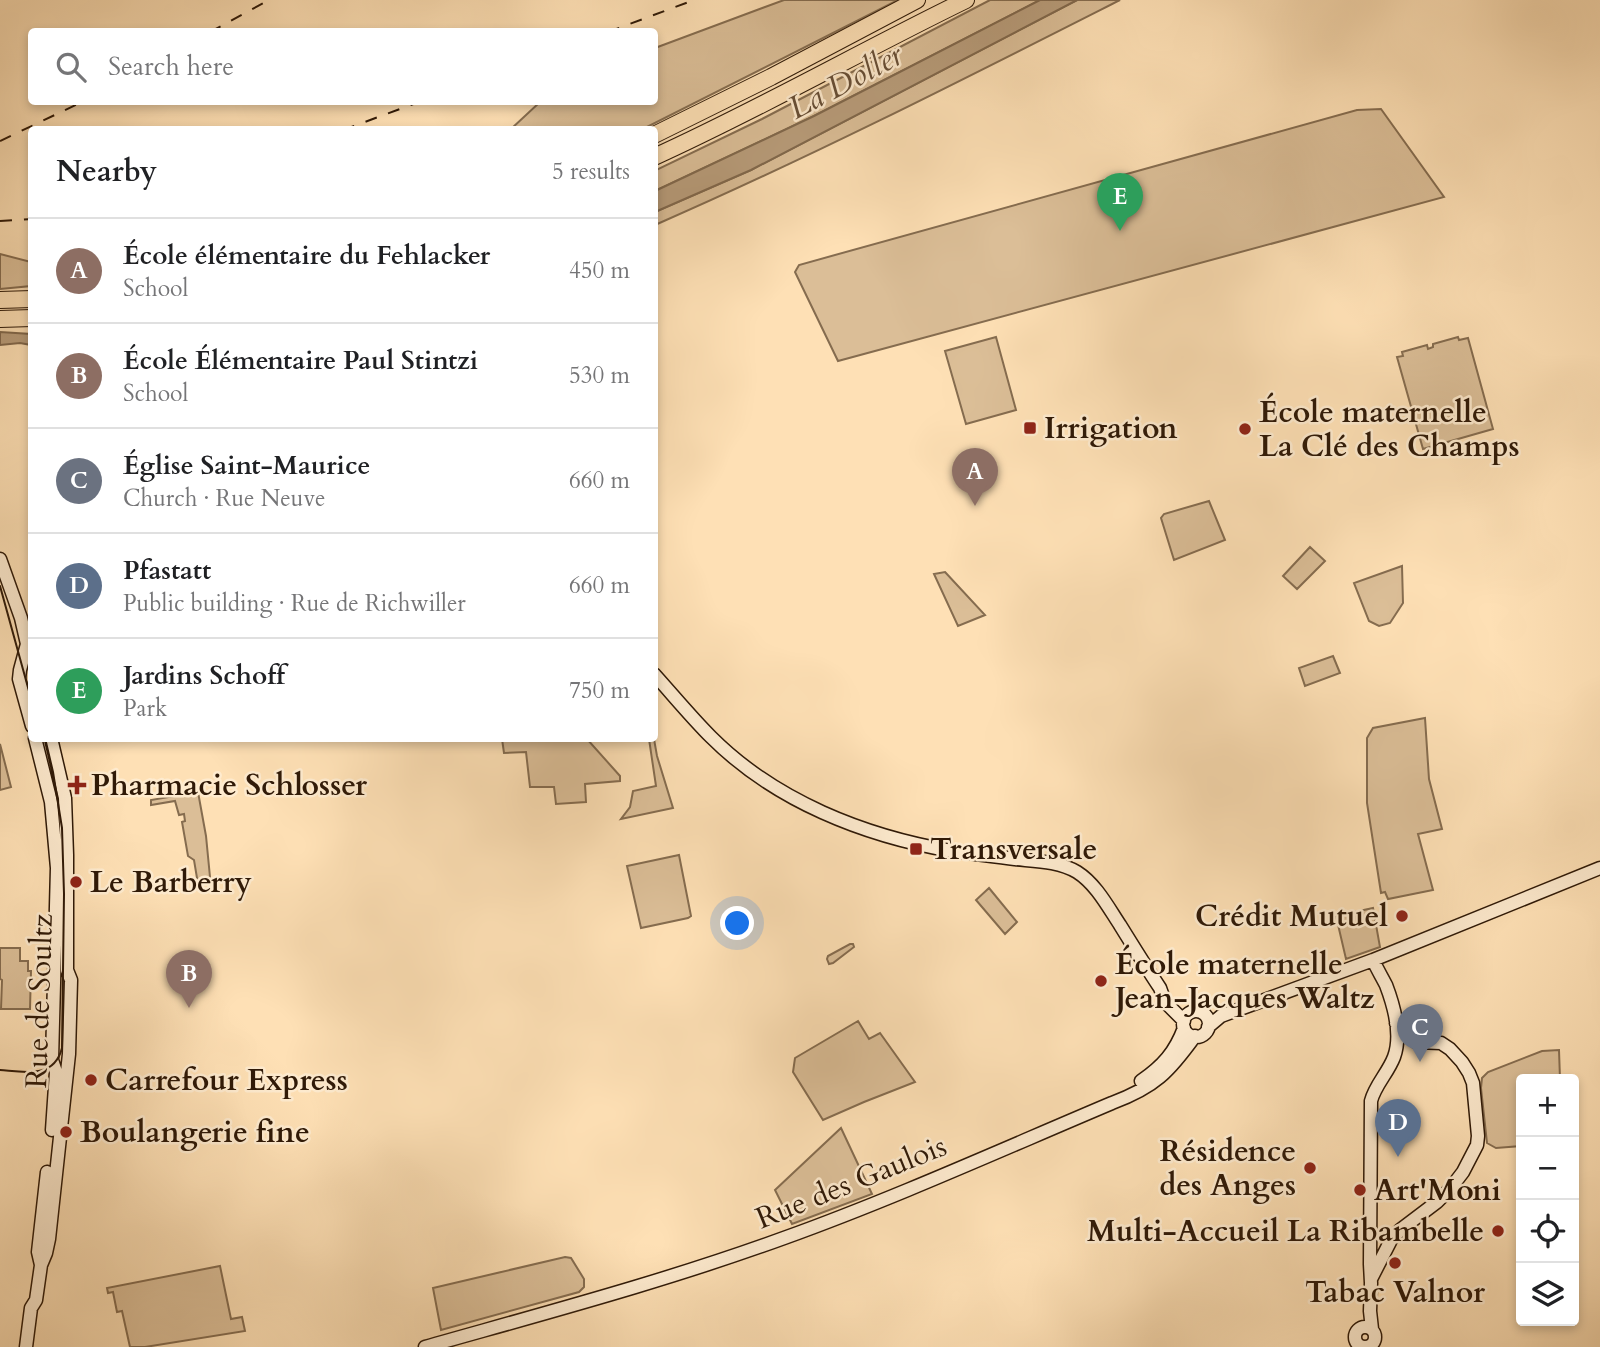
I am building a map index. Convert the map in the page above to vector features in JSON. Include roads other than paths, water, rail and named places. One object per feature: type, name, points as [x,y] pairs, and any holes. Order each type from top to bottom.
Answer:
[{"type":"highway","points":[[658,133],[917,0]]},
{"type":"highway","points":[[658,156],[966,0]]},
{"type":"highway","points":[[0,300],[28,299]]},
{"type":"highway","points":[[0,319],[28,318]]},
{"type":"main road","points":[[0,559],[28,643]]},
{"type":"main road","points":[[27,663],[19,679],[28,712]]},
{"type":"main road","points":[[658,678],[710,736],[742,765],[801,803],[841,820],[926,845],[1049,862],[1076,871],[1101,896],[1160,988],[1191,1019],[1208,1020],[1208,1027]]},
{"type":"main road","name":"Rue de Soultz","points":[[36,742],[51,802],[57,868],[52,1060],[55,1082],[38,1252],[41,1265]]},
{"type":"main road","name":"Rue de Soultz","points":[[26,1347],[31,1308],[36,1300],[41,1265],[49,1239],[68,1065],[71,980],[67,970],[68,861],[65,797],[52,742]]},
{"type":"main road","points":[[1191,1019],[1220,1016],[1387,955],[1600,868]]},
{"type":"main road","points":[[1385,984],[1387,955]]},
{"type":"main road","points":[[1373,960],[1385,984],[1396,1023],[1394,1056],[1371,1101],[1371,1337],[1386,1347]]},
{"type":"main road","name":"Rue des Gaulois","points":[[425,1347],[605,1296],[782,1239],[1137,1094],[1173,1066],[1195,1036],[1204,1034],[1220,1016]]},
{"type":"main road","points":[[1191,1019],[1188,1034],[1195,1036]]},
{"type":"main road","name":"Rue des Gaulois","points":[[1112,1102],[1164,1062],[1191,1019]]},
{"type":"main road","points":[[1371,1279],[1391,1240],[1437,1202],[1463,1172],[1478,1136],[1472,1083],[1462,1062],[1441,1044],[1416,1042],[1396,1023]]},
{"type":"main road","name":"Rue de Soultz","points":[[34,1347],[39,1309],[36,1300]]},
{"type":"tram line","points":[[0,586],[28,688]]},
{"type":"tram line","points":[[0,1070],[28,1072],[45,1069],[58,1058],[62,1048],[62,828],[46,742]]},
{"type":"railway","points":[[217,28],[269,0]]},
{"type":"railway","points":[[619,28],[694,0]]},
{"type":"railway","points":[[32,126],[76,105]]},
{"type":"railway","points":[[354,126],[411,105]]},
{"type":"railway","points":[[0,141],[28,128]]},
{"type":"railway","points":[[0,221],[28,219]]},
{"type":"place","name":"Jardins Schoff","points":[[1120,231]]},
{"type":"place","name":"Irrigation","points":[[1030,428]]},
{"type":"place","name":"École maternelle La Clé des Champs","points":[[1245,429]]},
{"type":"place","name":"École élémentaire du Fehlacker","points":[[975,506]]},
{"type":"place","name":"Pharmacie Schlosser","points":[[77,785]]},
{"type":"place","name":"Transversale","points":[[916,849]]},
{"type":"place","name":"Le Barberry","points":[[76,882]]},
{"type":"place","name":"Crédit Mutuel","points":[[1402,916]]},
{"type":"place","name":"École maternelle Jean-Jacques Waltz","points":[[1101,981]]},
{"type":"place","name":"École Élémentaire Paul Stintzi","points":[[189,1008]]},
{"type":"place","name":"Église Saint-Maurice","points":[[1420,1062]]},
{"type":"place","name":"Carrefour Express","points":[[91,1080]]},
{"type":"place","name":"Boulangerie fine","points":[[66,1132]]},
{"type":"place","name":"Pfastatt","points":[[1398,1157]]},
{"type":"place","name":"Résidence des Anges","points":[[1310,1168]]},
{"type":"place","name":"Art'Moni","points":[[1360,1190]]},
{"type":"place","name":"Multi-Accueil La Ribambelle","points":[[1498,1231]]},
{"type":"place","name":"Tabac Valnor","points":[[1395,1263]]},
{"type":"water label","name":"La Doller","points":[[845,81]]}]
